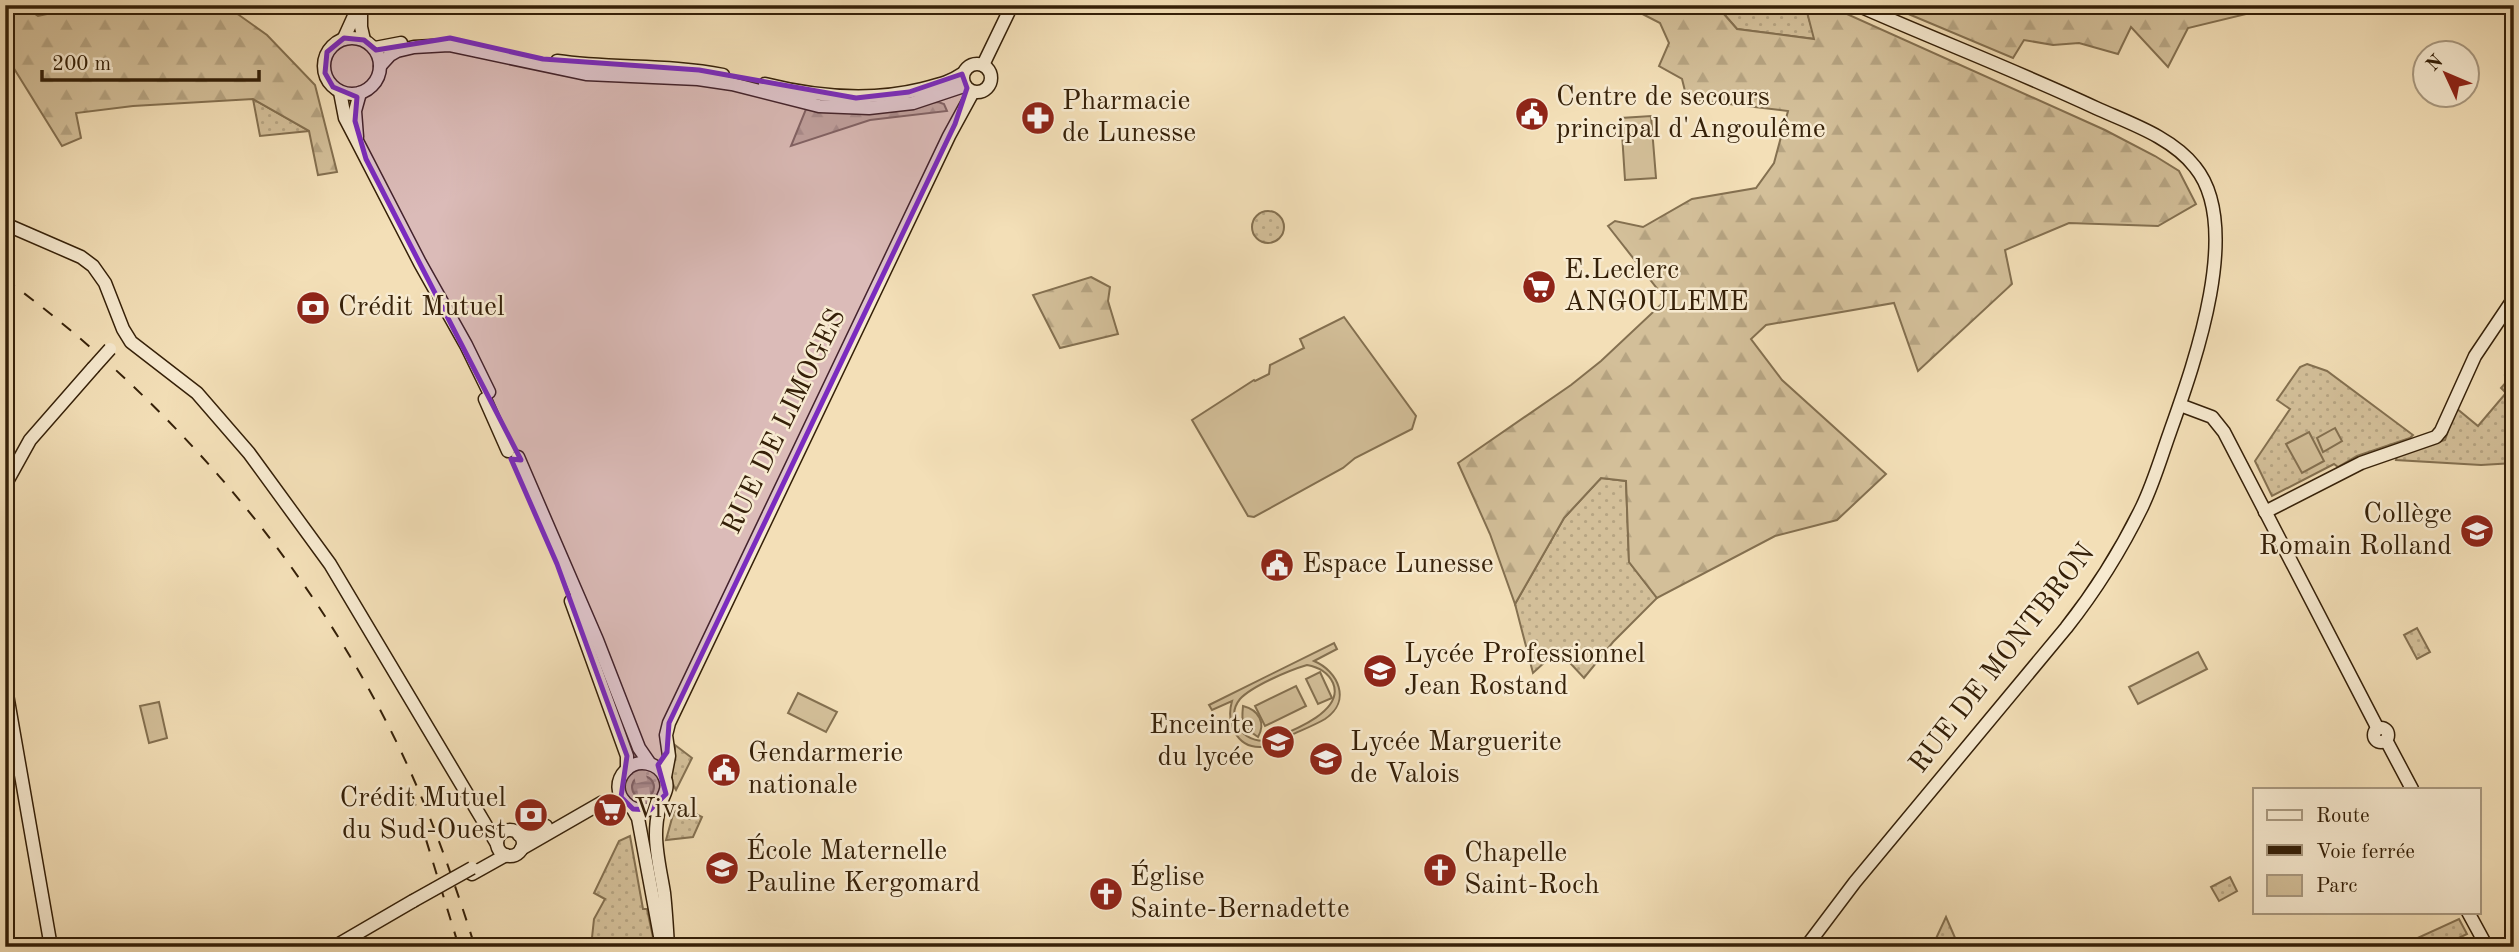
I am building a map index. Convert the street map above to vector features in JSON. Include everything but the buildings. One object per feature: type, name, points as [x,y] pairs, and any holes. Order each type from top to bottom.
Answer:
[{"type":"main road","points":[[360,5],[344,38],[331,46],[323,65],[328,81],[340,92],[345,118],[487,396],[498,406],[513,453],[634,753]]},
{"type":"main road","points":[[360,5],[360,27],[380,66]]},
{"type":"main road","points":[[983,65],[1012,5]]},
{"type":"main road","name":"RUE DE MONTBRON","points":[[1806,947],[1847,891],[2066,628],[2119,552],[2143,506],[2180,405],[2211,290],[2216,250],[2213,211],[2205,183],[2194,165],[2167,142],[2063,92],[1857,5]]},
{"type":"main road","points":[[344,38],[369,44],[450,38],[543,59],[584,65],[699,70],[797,92],[856,98],[909,92],[950,82],[982,91],[991,81],[990,72],[983,65],[971,64],[967,85]]},
{"type":"main road","points":[[340,92],[360,93],[374,83],[380,66],[397,51],[449,45],[586,74],[698,79],[733,84],[819,106],[869,108],[913,103],[967,85]]},
{"type":"main road","name":"RUE DE LIMOGES","points":[[665,777],[669,757],[666,732],[668,723],[955,124],[967,85]]},
{"type":"main road","points":[[358,141],[355,111],[360,93]]},
{"type":"main road","points":[[5,224],[81,257],[93,266],[105,284],[126,337],[135,347],[182,380],[249,453],[309,532],[356,604],[500,849],[514,855],[601,803],[628,805],[645,811],[660,804]]},
{"type":"main road","points":[[2265,512],[2361,463],[2436,437],[2475,356],[2514,298]]},
{"type":"main road","points":[[5,485],[30,440],[110,349],[126,337]]},
{"type":"main road","points":[[2187,382],[2193,399],[2212,416],[2224,432],[2378,729],[2382,728],[2387,732],[2384,741],[2406,788]]},
{"type":"main road","points":[[2180,405],[2212,416]]},
{"type":"main road","points":[[583,621],[639,748],[665,777],[666,793],[660,804],[656,836],[665,947]]},
{"type":"main road","points":[[519,835],[529,834],[548,825],[619,784],[627,769],[627,756],[583,621]]},
{"type":"main road","points":[[5,683],[51,947]]},
{"type":"main road","points":[[2384,741],[2411,788]]},
{"type":"main road","name":"RUE DE LIMOGES","points":[[652,765],[665,755],[667,744]]},
{"type":"main road","points":[[627,769],[638,764],[652,765]]},
{"type":"main road","points":[[619,784],[628,805],[638,818],[665,947]]},
{"type":"main road","points":[[477,810],[506,831]]},
{"type":"main road","points":[[648,820],[665,947]]},
{"type":"main road","points":[[500,849],[499,836],[506,831],[519,835],[522,841],[521,849]]},
{"type":"main road","points":[[340,946],[472,871],[500,849]]},
{"type":"main road","points":[[2469,914],[2487,947]]},
{"type":"main road","points":[[2475,914],[2492,947]]},
{"type":"highlighted area","points":[[344,38],[364,40],[376,50],[450,38],[543,59],[699,70],[856,98],[909,92],[962,74],[967,88],[955,124],[669,723],[667,752],[658,765],[666,794],[650,810],[633,809],[621,797],[627,756],[557,564],[511,459],[521,460],[366,159],[355,121],[357,97],[333,87],[325,73],[327,52]]},
{"type":"green space","points":[[5,5],[22,5],[38,16],[89,5],[221,5],[267,35],[315,85],[337,172],[318,175],[309,131],[253,99],[133,106],[76,113],[81,138],[62,146],[5,54]]},
{"type":"green space","points":[[22,5],[88,5],[38,16]]},
{"type":"green space","points":[[1625,5],[1716,5],[1737,29],[1814,39],[1807,12],[1802,5],[1827,5],[2105,130],[2155,156],[2179,171],[2196,204],[2158,226],[2069,223],[2005,250],[2012,284],[1918,371],[1894,303],[1766,325],[1751,339],[1782,380],[1886,474],[1837,520],[1775,536],[1657,598],[1629,562],[1626,481],[1601,478],[1564,518],[1515,604],[1490,534],[1458,463],[1571,385],[1601,361],[1666,300],[1608,226],[1615,221],[1643,227],[1692,199],[1756,188],[1774,163],[1788,111],[1687,99],[1682,79],[1659,66],[1669,43],[1660,23]]},
{"type":"green space","points":[[1716,5],[1802,5],[1807,12],[1815,39],[1737,29]]},
{"type":"green space","points":[[1887,5],[2271,5],[2271,8],[2188,28],[2168,67],[2131,27],[2118,54],[2079,43],[2053,45],[2024,40],[2013,58]]},
{"type":"green space","points":[[253,99],[309,131],[260,136]]},
{"type":"green space","points":[[938,102],[944,104],[947,111],[870,120],[791,146],[806,109],[820,111]]},
{"type":"green space","points":[[1651,116],[1656,178],[1625,180],[1621,118]]},
{"type":"green space","points":[[1268,211],[1280,215],[1284,227],[1280,239],[1268,243],[1256,239],[1252,227],[1256,215]]},
{"type":"green space","points":[[1091,277],[1110,287],[1108,301],[1118,334],[1060,348],[1033,295]]},
{"type":"green space","points":[[1344,317],[1416,416],[1412,429],[1355,458],[1343,468],[1254,517],[1248,516],[1192,420],[1254,380],[1269,374],[1270,365],[1304,348],[1300,339]]},
{"type":"green space","points":[[2514,358],[2514,463],[2481,465],[2396,460],[2397,456],[2445,440],[2456,408],[2478,426],[2506,393],[2501,388],[2509,379],[2505,375],[2513,366],[2509,362]]},
{"type":"green space","points":[[2307,364],[2327,371],[2413,435],[2357,456],[2338,467],[2334,464],[2272,496],[2255,461],[2290,409],[2277,400],[2300,367]]},
{"type":"green space","points":[[2335,428],[2342,441],[2323,452],[2317,438]]},
{"type":"green space","points":[[2309,432],[2324,461],[2302,473],[2286,444]]},
{"type":"green space","points":[[1601,478],[1626,481],[1629,562],[1657,598],[1613,642],[1584,678],[1558,650],[1533,673],[1515,604],[1564,518]]},
{"type":"green space","points":[[2417,628],[2430,652],[2417,659],[2404,635]]},
{"type":"green space","points":[[1334,643],[1337,649],[1314,661],[1330,672],[1339,687],[1338,704],[1333,712],[1325,719],[1277,743],[1261,747],[1245,743],[1232,725],[1232,701],[1212,710],[1209,705]],"holes":[[[1307,665],[1325,673],[1333,683],[1335,693],[1324,711],[1303,725],[1272,739],[1255,740],[1241,731],[1234,716],[1240,699],[1272,679]]]},
{"type":"green space","points":[[2198,652],[2207,669],[2138,704],[2129,687]]},
{"type":"green space","points":[[1320,672],[1332,698],[1318,704],[1306,679]]},
{"type":"green space","points":[[1296,686],[1306,706],[1265,726],[1255,706]]},
{"type":"green space","points":[[798,693],[837,712],[826,732],[788,713]]},
{"type":"green space","points":[[159,702],[167,738],[149,743],[140,706]]},
{"type":"green space","points":[[1243,706],[1260,718],[1258,737],[1244,725]]},
{"type":"green space","points":[[675,745],[692,758],[676,790],[671,778]]},
{"type":"green space","points":[[643,768],[656,774],[662,787],[656,800],[643,806],[630,800],[624,787],[630,774]]},
{"type":"green space","points":[[674,811],[690,819],[694,813],[702,817],[693,837],[666,840]]},
{"type":"green space","points":[[630,836],[643,909],[647,909],[655,947],[591,947],[594,919],[605,899],[594,893],[619,841]]},
{"type":"green space","points":[[2230,877],[2237,891],[2219,901],[2211,887]]},
{"type":"green space","points":[[1946,917],[1959,947],[1932,947]]},
{"type":"green space","points":[[2459,919],[2467,934],[2440,947],[2414,947],[2411,941]]},
{"type":"shaded area","points":[[643,776],[651,779],[654,787],[651,795],[643,798],[635,795],[632,787],[635,779]]},
{"type":"tunnel","points":[[634,753],[648,820]]},
{"type":"railway","points":[[5,279],[64,325],[121,375],[175,428],[226,484],[274,543],[357,669],[393,735],[438,839],[475,947]]},
{"type":"railway","points":[[412,794],[459,947]]},
{"type":"place","name":"Centre de secours principal d'Angoulême","points":[[1532,114]]},
{"type":"place","name":"Pharmacie de Lunesse","points":[[1038,118]]},
{"type":"place","name":"E.Leclerc ANGOULEME","points":[[1539,287]]},
{"type":"place","name":"Crédit Mutuel","points":[[313,308]]},
{"type":"place","name":"Collège Romain Rolland","points":[[2477,531]]},
{"type":"place","name":"Espace Lunesse","points":[[1277,565]]},
{"type":"place","name":"Lycée Professionnel Jean Rostand","points":[[1380,671]]},
{"type":"place","name":"Enceinte du lycée","points":[[1278,742]]},
{"type":"place","name":"Lycée Marguerite de Valois","points":[[1326,759]]},
{"type":"place","name":"Gendarmerie nationale","points":[[724,770]]},
{"type":"place","name":"Vival","points":[[610,810]]},
{"type":"place","name":"Crédit Mutuel du Sud-Ouest","points":[[531,815]]},
{"type":"place","name":"École Maternelle Pauline Kergomard","points":[[722,868]]},
{"type":"place","name":"Chapelle Saint-Roch","points":[[1440,870]]},
{"type":"place","name":"Église Sainte-Bernadette","points":[[1106,894]]}]
